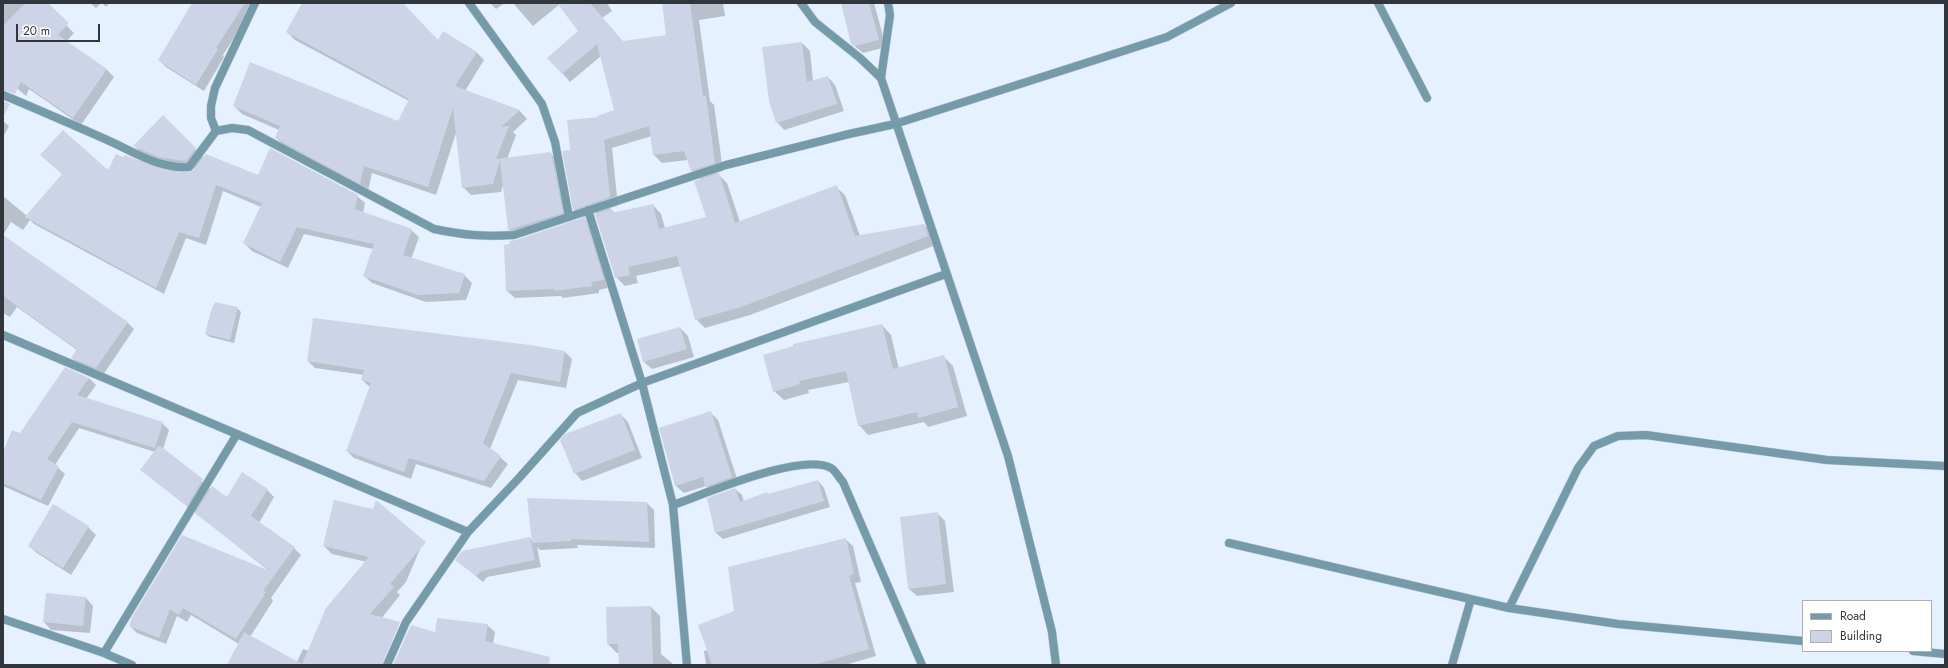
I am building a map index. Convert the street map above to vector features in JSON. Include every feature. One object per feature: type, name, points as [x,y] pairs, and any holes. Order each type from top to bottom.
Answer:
[{"type":"street","points":[[216,131],[211,118],[211,106],[215,88],[255,3]]},
{"type":"street","points":[[469,3],[542,104],[555,142],[570,217]]},
{"type":"street","points":[[801,3],[815,22],[860,58],[881,78]]},
{"type":"street","points":[[888,3],[890,15],[881,78],[895,124],[1008,456],[1052,632],[1056,665]]},
{"type":"street","points":[[3,95],[107,139],[153,162],[174,168],[189,167],[216,131],[232,128],[248,130],[434,229],[466,236],[501,236],[514,235],[726,165],[848,134],[895,124],[1167,37],[1231,3]]},
{"type":"street","points":[[1378,3],[1427,98]]},
{"type":"street","points":[[588,210],[642,383],[673,505],[687,665]]},
{"type":"street","points":[[387,665],[406,622],[468,532],[520,478],[577,413],[642,383],[946,274]]},
{"type":"street","points":[[3,335],[468,532]]},
{"type":"street","points":[[104,653],[237,434]]},
{"type":"street","points":[[1509,608],[1578,468],[1594,446],[1618,436],[1646,435],[1827,460],[1945,466]]},
{"type":"street","points":[[673,505],[776,469],[811,464],[832,468],[843,482],[922,665]]},
{"type":"street","points":[[1229,543],[1509,608],[1618,624],[1802,641]]},
{"type":"street","points":[[1452,665],[1471,599]]},
{"type":"street","points":[[3,621],[104,653],[132,665]]},
{"type":"street","points":[[1924,652],[1945,654]]},
{"type":"building","points":[[25,3],[48,3],[69,23],[58,35],[107,69],[73,118],[21,82],[15,94],[3,90],[3,26]]},
{"type":"building","points":[[192,3],[245,3],[216,48],[218,49],[196,85],[158,60]]},
{"type":"building","points":[[302,3],[403,3],[438,40],[443,31],[477,52],[455,86],[520,110],[501,127],[509,126],[496,159],[551,152],[563,213],[508,230],[500,160],[493,184],[462,188],[453,108],[428,187],[364,166],[360,184],[275,138],[280,126],[233,106],[250,62],[398,121],[409,99],[286,32]]},
{"type":"building","points":[[557,3],[590,3],[623,41],[666,35],[662,3],[690,3],[703,96],[706,96],[715,163],[691,171],[684,151],[653,155],[649,126],[604,140],[610,197],[573,210],[562,151],[570,150],[567,120],[599,117],[597,116],[614,110],[597,44],[562,74],[547,58],[578,31]]},
{"type":"building","points":[[841,3],[869,3],[879,40],[854,46],[851,44]]},
{"type":"building","points":[[802,42],[807,82],[828,76],[837,104],[776,123],[769,101],[762,47]]},
{"type":"building","points":[[3,101],[10,104],[3,117]]},
{"type":"building","points":[[163,115],[196,148],[186,161],[158,157],[133,146]]},
{"type":"building","points":[[63,130],[108,170],[116,154],[123,157],[125,155],[165,170],[189,172],[193,170],[206,154],[258,175],[270,148],[358,195],[355,209],[412,229],[403,255],[465,274],[459,293],[418,295],[363,276],[374,244],[297,227],[280,262],[243,243],[262,203],[216,185],[199,238],[179,232],[156,288],[25,217],[62,174],[40,155]]},
{"type":"building","points":[[719,173],[735,223],[837,185],[855,236],[924,224],[928,236],[741,307],[695,320],[677,256],[628,267],[630,275],[615,278],[595,214],[611,209],[612,213],[653,204],[659,229],[706,217],[694,181]]},
{"type":"building","points":[[585,217],[604,280],[591,282],[592,286],[554,291],[554,289],[506,291],[504,245],[510,244],[509,241]]},
{"type":"building","points":[[3,235],[128,322],[96,368],[71,358],[77,349],[3,296]]},
{"type":"building","points":[[215,302],[238,307],[230,340],[205,334]]},
{"type":"building","points":[[313,318],[530,345],[565,351],[560,382],[511,373],[483,443],[501,456],[484,481],[409,458],[404,472],[346,451],[371,383],[361,380],[364,370],[307,361]]},
{"type":"building","points":[[882,324],[893,369],[944,355],[958,407],[918,418],[917,412],[858,426],[846,371],[799,381],[800,384],[773,392],[763,355],[793,346],[793,344]]},
{"type":"building","points":[[680,327],[687,349],[643,362],[637,339]]},
{"type":"building","points":[[65,367],[89,378],[77,395],[163,422],[155,448],[72,422],[47,459],[59,466],[41,500],[3,483],[3,452],[12,430],[20,433]]},
{"type":"building","points":[[711,411],[732,477],[705,487],[703,477],[675,486],[659,428]]},
{"type":"building","points":[[621,413],[635,450],[574,474],[560,440],[565,434]]},
{"type":"building","points":[[159,445],[203,479],[187,506],[140,470]]},
{"type":"building","points":[[242,472],[268,489],[251,516],[295,547],[263,591],[266,592],[236,639],[183,608],[179,615],[170,609],[159,638],[129,626],[132,617],[182,535],[270,571],[195,513],[212,486],[227,497]]},
{"type":"building","points":[[818,480],[824,501],[715,533],[707,498],[735,488],[740,502],[767,492],[768,494]]},
{"type":"building","points":[[527,498],[647,502],[649,542],[571,539],[571,541],[532,543]]},
{"type":"building","points":[[334,500],[373,509],[376,500],[426,542],[390,584],[394,587],[370,614],[400,622],[382,665],[227,665],[244,632],[302,664],[326,608],[369,557],[323,546]]},
{"type":"building","points":[[53,504],[89,526],[63,568],[28,546]]},
{"type":"building","points":[[938,512],[946,584],[908,589],[900,517]]},
{"type":"building","points":[[530,537],[535,560],[481,571],[476,576],[455,560],[462,551]]},
{"type":"building","points":[[846,538],[854,574],[849,576],[869,649],[813,665],[712,665],[698,625],[734,611],[728,567]]},
{"type":"building","points":[[46,593],[86,597],[83,626],[43,622]]},
{"type":"building","points":[[651,606],[653,665],[619,665],[618,644],[607,644],[606,607]]},
{"type":"building","points":[[437,618],[488,624],[485,641],[550,657],[549,665],[393,665],[411,625],[435,632]]}]
